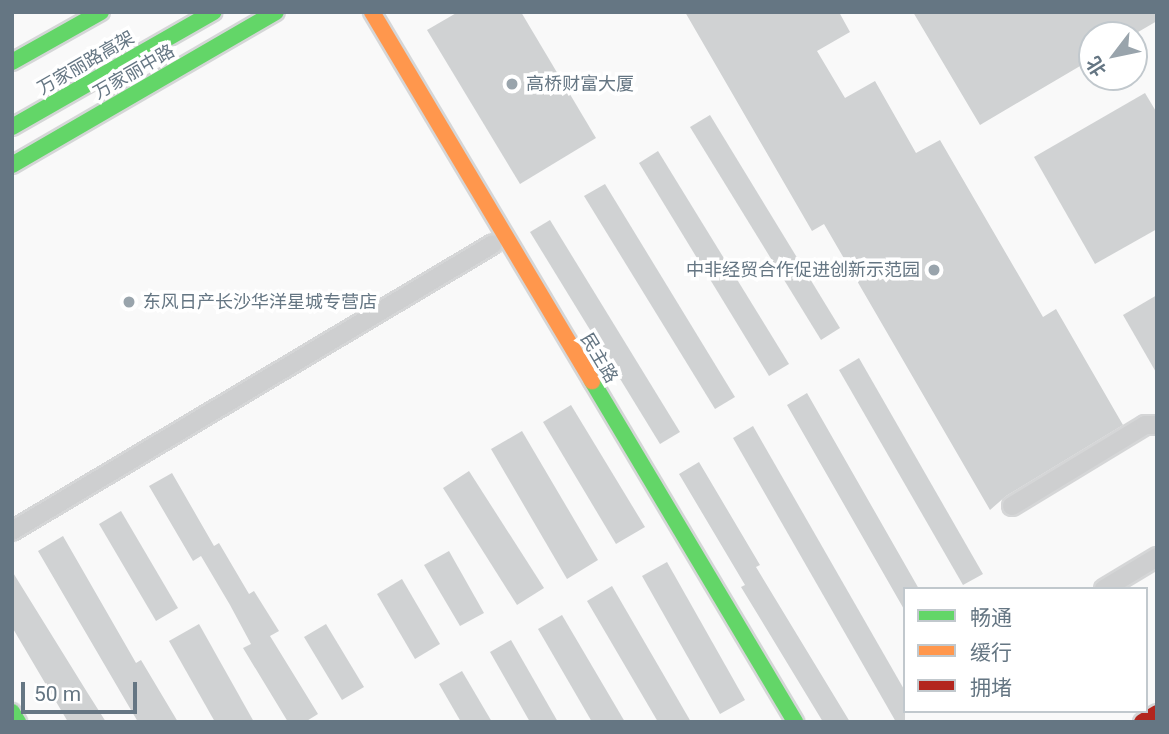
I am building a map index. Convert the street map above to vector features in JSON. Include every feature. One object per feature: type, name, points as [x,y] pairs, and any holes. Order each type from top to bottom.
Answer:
[{"type":"main road","points":[[12,62],[101,12]]},
{"type":"main road","name":"万家丽路高架","points":[[12,127],[215,12]]},
{"type":"main road","name":"万家丽中路","points":[[12,165],[276,12]]},
{"type":"main road","name":"民主路","points":[[355,12],[775,722]]},
{"type":"main road","name":"民主路","points":[[372,12],[795,722]]},
{"type":"main road","points":[[12,712],[18,722]]},
{"type":"main road","points":[[1142,722],[1157,713]]},
{"type":"street","points":[[12,531],[493,244]]},
{"type":"street","points":[[1012,506],[1144,425],[1157,425]]},
{"type":"street","points":[[1107,587],[1157,557]]},
{"type":"building","name":"高桥财富大厦","points":[[458,12],[521,12],[596,138],[520,184],[427,30]]},
{"type":"building","name":"中非经贸合作促进创新示范园","points":[[685,12],[839,12],[850,32],[817,51],[845,98],[875,81],[916,153],[940,140],[1043,317],[1056,309],[1123,425],[1006,496],[990,510],[824,224],[812,231]]},
{"type":"building","points":[[913,12],[1157,12],[1157,21],[1148,26],[1148,21],[1078,21],[1078,67],[980,125]]},
{"type":"building","points":[[1145,93],[1157,113],[1157,229],[1095,264],[1034,157]]},
{"type":"building","points":[[710,115],[840,328],[821,340],[690,127]]},
{"type":"building","points":[[658,151],[789,364],[769,376],[639,163]]},
{"type":"building","points":[[605,184],[735,397],[715,409],[584,196]]},
{"type":"building","points":[[550,220],[680,432],[660,444],[530,232]]},
{"type":"building","points":[[1157,295],[1157,374],[1123,315]]},
{"type":"building","points":[[859,358],[983,574],[963,585],[839,370]]},
{"type":"building","points":[[807,393],[918,587],[903,587],[903,608],[787,405]]},
{"type":"building","points":[[571,405],[645,527],[616,544],[543,422]]},
{"type":"building","points":[[753,426],[903,688],[905,722],[896,722],[733,438]]},
{"type":"building","points":[[522,431],[598,560],[567,579],[491,449]]},
{"type":"building","points":[[699,462],[760,565],[756,567],[850,722],[823,722],[741,587],[745,585],[679,474]]},
{"type":"building","points":[[469,471],[544,588],[517,605],[443,488]]},
{"type":"building","points":[[172,473],[214,546],[219,543],[249,594],[254,591],[279,631],[270,636],[318,714],[305,722],[288,722],[243,648],[251,644],[230,605],[201,556],[193,561],[149,486]]},
{"type":"building","points":[[121,511],[178,608],[156,621],[99,524]]},
{"type":"building","points":[[63,536],[136,663],[141,660],[178,722],[138,722],[38,551]]},
{"type":"building","points":[[449,551],[484,613],[460,626],[424,565]]},
{"type":"building","points":[[667,562],[745,700],[720,714],[642,576]]},
{"type":"building","points":[[12,571],[106,722],[68,722],[12,627]]},
{"type":"building","points":[[402,579],[440,644],[415,659],[377,594]]},
{"type":"building","points":[[612,586],[691,722],[658,722],[587,601]]},
{"type":"building","points":[[562,615],[625,722],[592,722],[538,629]]},
{"type":"building","points":[[199,624],[254,722],[215,722],[169,641]]},
{"type":"building","points":[[326,624],[364,687],[342,700],[304,637]]},
{"type":"building","points":[[511,640],[558,722],[530,722],[490,652]]},
{"type":"building","points":[[462,671],[492,722],[461,722],[439,684]]},
{"type":"traffic: fast","points":[[12,62],[101,12]]},
{"type":"traffic: fast","points":[[12,127],[214,12]]},
{"type":"traffic: fast","points":[[12,165],[276,12]]},
{"type":"traffic: fast","points":[[592,381],[795,722]]},
{"type":"traffic: fast","points":[[12,712],[18,722]]},
{"type":"traffic: slow","points":[[372,12],[592,381]]},
{"type":"traffic: jam","points":[[1142,722],[1157,713]]},
{"type":"place","name":"高桥财富大厦","points":[[512,84]]},
{"type":"place","name":"中非经贸合作促进创新示范园","points":[[934,270]]},
{"type":"place","name":"东风日产长沙华洋星城专营店","points":[[129,302]]}]
